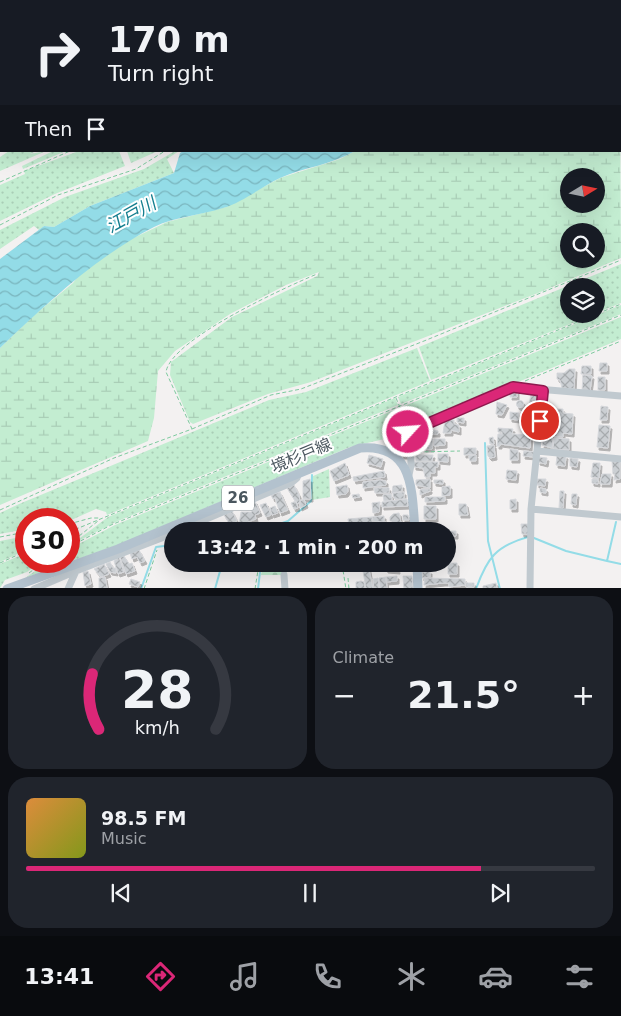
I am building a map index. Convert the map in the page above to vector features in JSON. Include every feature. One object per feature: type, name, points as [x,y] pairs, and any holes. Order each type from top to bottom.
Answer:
[{"type":"main road","name":"境杉戸線","points":[[7,588],[118,549],[354,450],[370,448],[385,451],[394,456],[409,475]]},
{"type":"main road","points":[[409,475],[413,522]]},
{"type":"main road","points":[[417,572],[418,588]]},
{"type":"street","points":[[409,475],[410,430],[513,387],[621,396]]},
{"type":"street","points":[[530,588],[532,509],[543,391]]},
{"type":"street","points":[[537,451],[621,459]]},
{"type":"street","points":[[199,522],[290,483],[297,478],[300,472]]},
{"type":"street","points":[[532,509],[621,517]]},
{"type":"street","points":[[80,569],[164,537]]},
{"type":"street","points":[[34,588],[71,573]]},
{"type":"street","points":[[68,588],[75,573]]},
{"type":"street","points":[[284,575],[285,588]]},
{"type":"path","points":[[0,182],[68,152]]},
{"type":"path","points":[[0,224],[58,195],[136,169],[163,152]]},
{"type":"path","points":[[0,510],[114,458],[192,429],[271,395],[301,388],[424,341],[621,260]]},
{"type":"path","points":[[192,429],[166,372],[168,362],[230,316],[317,274]]},
{"type":"path","points":[[80,527],[621,304]]},
{"type":"path","points":[[80,541],[111,525],[621,315]]},
{"type":"path","points":[[513,387],[621,341]]},
{"type":"path","points":[[396,396],[408,425]]},
{"type":"path","points":[[410,452],[460,451]]},
{"type":"path","points":[[80,521],[100,518]]},
{"type":"path","points":[[80,535],[100,518]]},
{"type":"path","points":[[0,537],[15,534]]},
{"type":"path","points":[[144,588],[157,550]]},
{"type":"path","points":[[0,563],[15,556]]},
{"type":"path","points":[[255,588],[257,572]]},
{"type":"path","points":[[343,572],[346,588]]},
{"type":"path","points":[[348,578],[349,588]]},
{"type":"green space","points":[[8,152],[34,152],[30,154],[44,152],[0,171],[0,157]]},
{"type":"green space","points":[[51,152],[64,152],[23,169],[22,166]]},
{"type":"green space","points":[[76,152],[119,152],[125,166],[55,194],[0,221],[0,185],[25,174],[24,171]]},
{"type":"green space","points":[[127,152],[156,152],[131,163]]},
{"type":"green space","points":[[173,152],[178,152],[167,159],[174,173],[90,206],[54,227],[44,226],[39,230],[34,226],[0,249],[0,230],[65,197],[144,169]]},
{"type":"green space","points":[[353,152],[620,152],[621,258],[605,265],[605,223],[560,223],[560,268],[597,268],[574,278],[560,278],[560,284],[538,293],[311,382],[268,394],[193,424],[190,422],[170,375],[171,362],[232,317],[317,276],[319,272],[286,285],[230,314],[175,351],[158,371],[154,418],[148,441],[0,505],[0,348],[33,316],[73,283],[79,275],[121,244],[167,222],[226,207],[280,178],[340,159]]},
{"type":"green space","points":[[621,264],[621,303],[605,309],[605,278],[587,278]]},
{"type":"green space","points":[[560,289],[560,323],[573,323],[431,380],[419,347]]},
{"type":"green space","points":[[621,305],[621,314],[605,321],[605,312]]},
{"type":"green space","points":[[621,317],[621,339],[449,411],[448,408],[438,416],[411,427],[402,407]]},
{"type":"green space","points":[[577,323],[599,323],[401,404],[398,397]]},
{"type":"green space","points":[[417,348],[430,381],[107,515],[106,512],[96,509],[80,516],[80,508],[15,508],[15,531],[0,534],[0,513],[19,504],[269,400],[306,392]]},
{"type":"green space","points":[[395,398],[398,405],[118,521],[80,540],[80,538],[108,517]]},
{"type":"green space","points":[[399,408],[407,429],[406,434],[350,447],[173,522],[164,522],[164,526],[123,543],[80,558],[80,543],[115,525]]},
{"type":"green space","points":[[329,469],[330,497],[312,500],[311,477]]},
{"type":"green space","points":[[15,538],[15,555],[0,562],[0,541]]},
{"type":"green space","points":[[15,558],[15,573],[24,573],[5,580],[0,588],[0,564]]},
{"type":"green space","points":[[262,572],[287,572],[285,575],[261,575]]},
{"type":"green space","points":[[32,573],[39,573],[25,578]]},
{"type":"water","name":"江戸川","points":[[353,152],[337,160],[280,178],[230,205],[154,227],[112,252],[92,267],[54,298],[0,348],[0,259],[44,226],[54,227],[90,206],[174,173],[180,153]]},
{"type":"building","points":[[600,363],[607,363],[607,371],[599,371]]},
{"type":"building","points":[[582,366],[591,366],[591,374],[581,374]]},
{"type":"building","points":[[569,369],[575,369],[574,389],[562,388],[560,380],[557,379],[557,373],[564,373]]},
{"type":"building","points":[[583,375],[592,376],[590,391],[582,391]]},
{"type":"building","points":[[598,377],[605,377],[605,390],[598,390]]},
{"type":"building","points":[[511,391],[517,391],[517,397],[510,397]]},
{"type":"building","points":[[531,392],[540,393],[538,407],[529,407]]},
{"type":"building","points":[[520,401],[523,404],[520,407],[517,404]]},
{"type":"building","points":[[497,402],[507,405],[502,415],[496,414]]},
{"type":"building","points":[[601,406],[608,407],[607,420],[600,420]]},
{"type":"building","points":[[555,409],[563,409],[563,413],[573,414],[572,434],[563,433],[563,437],[547,436],[548,432],[542,432],[544,412],[555,413]]},
{"type":"building","points":[[510,412],[519,413],[518,420],[510,419]]},
{"type":"building","points":[[521,412],[532,413],[533,431],[523,428],[524,420],[521,420]]},
{"type":"building","points":[[457,418],[464,418],[464,423],[457,422]]},
{"type":"building","points":[[445,420],[454,420],[454,424],[459,425],[459,432],[451,430],[451,433],[443,433]]},
{"type":"building","points":[[599,425],[610,426],[608,448],[597,447]]},
{"type":"building","points":[[498,428],[513,429],[512,434],[531,435],[530,448],[500,444],[500,446],[497,446],[498,434],[502,434],[502,432],[498,432]]},
{"type":"building","points":[[429,429],[438,431],[438,434],[430,434]]},
{"type":"building","points":[[493,437],[494,444],[490,444],[489,438]]},
{"type":"building","points":[[427,438],[433,439],[432,449],[424,449]]},
{"type":"building","points":[[544,438],[553,438],[552,448],[542,445]]},
{"type":"building","points":[[554,438],[569,439],[569,450],[553,449]]},
{"type":"building","points":[[434,439],[445,439],[445,445],[434,446]]},
{"type":"building","points":[[414,442],[420,442],[420,449],[414,449]]},
{"type":"building","points":[[405,444],[406,456],[402,456],[398,445]]},
{"type":"building","points":[[494,445],[495,457],[490,458],[487,446]]},
{"type":"building","points":[[464,448],[476,448],[476,454],[464,455]]},
{"type":"building","points":[[510,449],[518,450],[518,460],[510,460]]},
{"type":"building","points":[[524,451],[535,452],[534,457],[523,456]]},
{"type":"building","points":[[438,454],[448,454],[448,462],[438,461]]},
{"type":"building","points":[[369,455],[383,459],[381,467],[367,463]]},
{"type":"building","points":[[416,455],[433,455],[432,461],[416,461]]},
{"type":"building","points":[[476,455],[476,461],[470,461],[469,456]]},
{"type":"building","points":[[557,455],[566,456],[565,466],[556,465]]},
{"type":"building","points":[[539,457],[547,458],[546,464],[538,462]]},
{"type":"building","points":[[570,458],[578,459],[577,467],[570,466]]},
{"type":"building","points":[[620,460],[620,479],[614,480],[615,474],[613,474],[612,461]]},
{"type":"building","points":[[414,462],[438,462],[438,467],[435,467],[435,473],[430,473],[430,477],[425,477],[423,468],[414,467]]},
{"type":"building","points":[[345,463],[349,475],[334,481],[330,471]]},
{"type":"building","points":[[593,463],[600,463],[599,478],[591,477]]},
{"type":"building","points":[[507,470],[517,471],[516,480],[506,479]]},
{"type":"building","points":[[384,471],[385,477],[354,481],[353,477]]},
{"type":"building","points":[[602,474],[611,474],[610,484],[600,484]]},
{"type":"building","points":[[310,479],[311,499],[303,499],[303,481]]},
{"type":"building","points":[[430,479],[430,488],[416,485],[416,480]]},
{"type":"building","points":[[537,479],[546,479],[545,486],[537,485]]},
{"type":"building","points":[[592,479],[598,479],[598,484],[592,483]]},
{"type":"building","points":[[434,480],[443,480],[443,484],[434,483]]},
{"type":"building","points":[[386,481],[386,485],[363,488],[363,482]]},
{"type":"building","points":[[294,485],[299,495],[300,502],[297,504],[287,488]]},
{"type":"building","points":[[347,485],[348,491],[346,494],[337,495],[336,487]]},
{"type":"building","points":[[402,485],[402,491],[392,493],[393,486]]},
{"type":"building","points":[[450,486],[450,495],[442,496],[442,487]]},
{"type":"building","points":[[374,488],[389,488],[389,493],[375,493]]},
{"type":"building","points":[[540,488],[546,489],[546,493],[540,492]]},
{"type":"building","points":[[430,489],[430,491],[420,495],[420,490]]},
{"type":"building","points":[[560,491],[564,491],[563,508],[559,508]]},
{"type":"building","points":[[280,492],[288,510],[280,513],[275,498],[273,499],[271,495]]},
{"type":"building","points":[[404,492],[404,499],[395,499],[393,496],[393,493]]},
{"type":"building","points":[[359,494],[360,497],[353,498],[352,495]]},
{"type":"building","points":[[391,494],[392,500],[384,501],[383,495]]},
{"type":"building","points":[[572,494],[577,494],[576,505],[571,504]]},
{"type":"building","points":[[425,497],[445,497],[445,501],[425,502]]},
{"type":"building","points":[[304,499],[306,505],[300,508],[300,501]]},
{"type":"building","points":[[407,499],[408,506],[382,507],[382,502]]},
{"type":"building","points":[[516,499],[516,509],[510,509],[510,500]]},
{"type":"building","points":[[255,501],[260,513],[255,515],[256,519],[239,522],[241,512],[252,512],[249,506],[246,505]]},
{"type":"building","points":[[296,501],[298,508],[294,509],[291,503]]},
{"type":"building","points":[[380,502],[379,512],[373,513],[372,503]]},
{"type":"building","points":[[266,503],[271,515],[266,517],[260,505]]},
{"type":"building","points":[[459,504],[466,504],[468,515],[459,515]]},
{"type":"building","points":[[275,506],[278,513],[272,515],[270,508]]},
{"type":"building","points":[[424,506],[436,506],[436,519],[424,519]]},
{"type":"building","points":[[232,511],[237,521],[228,522],[224,515]]},
{"type":"building","points":[[399,513],[401,522],[390,521],[390,517],[393,514]]},
{"type":"building","points":[[403,515],[408,515],[409,520],[403,520]]},
{"type":"building","points":[[384,516],[384,522],[373,521],[372,517]]},
{"type":"building","points":[[372,517],[372,522],[348,522],[348,519]]},
{"type":"building","points":[[521,524],[529,524],[529,534],[522,534]]},
{"type":"building","points":[[139,550],[145,561],[140,563],[137,557],[132,559],[130,553]]},
{"type":"building","points":[[124,556],[129,564],[132,563],[135,571],[126,574],[120,557]]},
{"type":"building","points":[[119,557],[124,572],[118,574],[114,561]]},
{"type":"building","points":[[110,562],[113,568],[116,568],[116,573],[110,572],[106,564]]},
{"type":"building","points":[[457,563],[457,574],[448,574],[448,572],[456,572]]},
{"type":"building","points":[[104,564],[109,574],[101,577],[94,569]]},
{"type":"building","points":[[88,571],[91,584],[85,586],[83,572]]},
{"type":"building","points":[[363,572],[370,572],[373,588],[366,588]]},
{"type":"building","points":[[422,572],[430,572],[430,577],[422,578]]},
{"type":"building","points":[[397,576],[397,581],[386,582],[386,577]]},
{"type":"building","points":[[403,576],[412,576],[413,588],[404,588]]},
{"type":"building","points":[[105,577],[107,588],[99,588],[99,578]]},
{"type":"building","points":[[386,577],[387,588],[380,588],[379,578]]},
{"type":"building","points":[[378,578],[379,588],[374,588],[373,579]]},
{"type":"building","points":[[425,578],[465,579],[465,585],[449,587],[449,583],[443,583],[424,585]]},
{"type":"building","points":[[131,579],[140,582],[138,587],[129,584]]},
{"type":"building","points":[[356,582],[364,582],[365,588],[356,588]]},
{"type":"building","points":[[466,583],[474,583],[474,587],[466,587]]},
{"type":"building","points":[[496,583],[497,588],[483,588],[483,586]]},
{"type":"waterway","points":[[485,443],[488,541],[500,588]]},
{"type":"waterway","points":[[285,522],[311,501],[312,475]]},
{"type":"waterway","points":[[534,538],[566,551],[607,561],[616,522]]},
{"type":"waterway","points":[[476,588],[484,569],[500,549],[528,537]]},
{"type":"waterway","points":[[141,588],[156,547],[164,546]]},
{"type":"waterway","points":[[607,561],[621,564]]},
{"type":"waterway","points":[[215,588],[220,572]]},
{"type":"waterway","points":[[258,588],[260,572]]},
{"type":"route","points":[[408,432],[513,387],[543,391],[540,421]]}]
